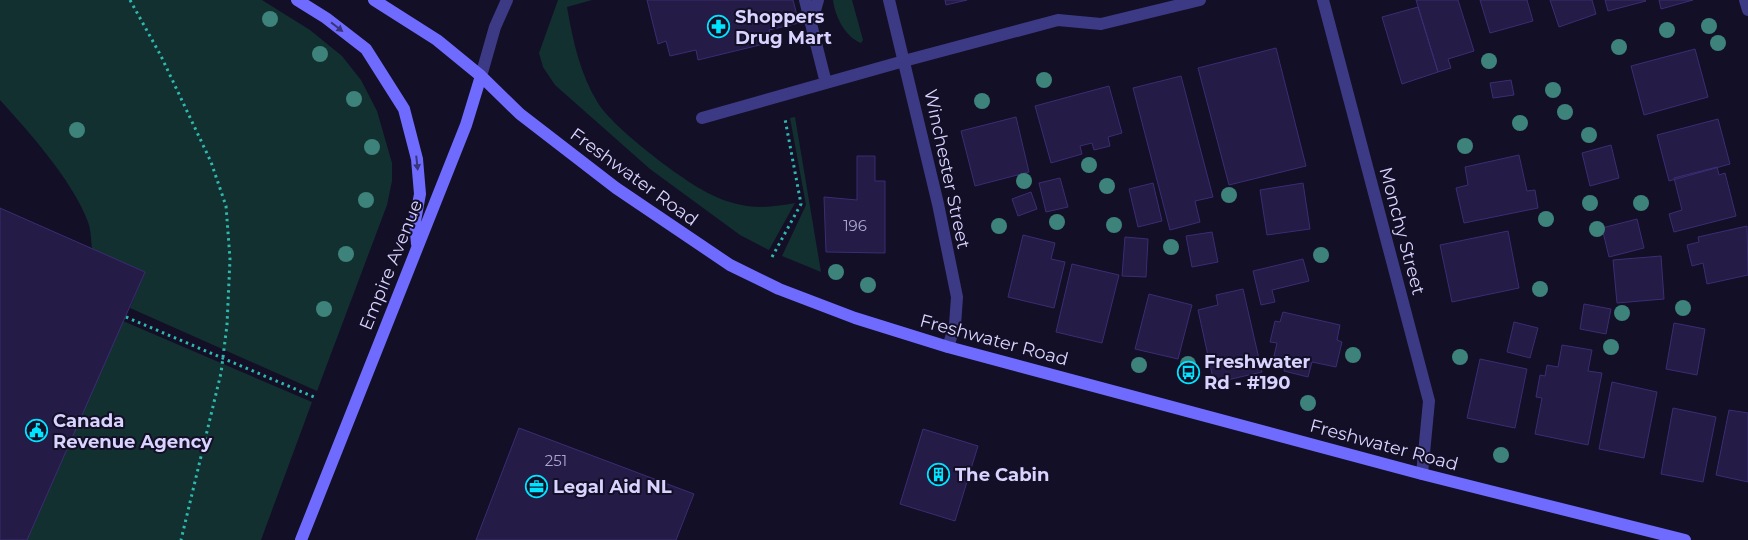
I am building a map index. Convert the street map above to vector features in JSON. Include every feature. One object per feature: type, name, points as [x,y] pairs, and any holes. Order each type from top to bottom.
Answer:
[{"type":"main road","points":[[297,0],[326,18],[366,49],[404,109],[417,159],[420,194],[415,221],[417,247]]},
{"type":"main road","name":"Freshwater Road","points":[[374,0],[437,40],[481,76],[520,114],[608,182],[680,234],[730,265],[779,290],[948,347],[1422,474],[1678,539]]},
{"type":"main road","name":"Empire Avenue","points":[[301,540],[466,125],[481,76]]},
{"type":"street","name":"Empire Avenue","points":[[481,76],[495,27],[507,0]]},
{"type":"street","points":[[805,0],[826,83]]},
{"type":"street","points":[[811,24],[818,0]]},
{"type":"street","name":"Winchester Street","points":[[889,0],[938,204],[957,297],[955,325],[948,347]]},
{"type":"street","points":[[702,118],[1058,20],[1101,24],[1200,0]]},
{"type":"street","name":"Monchy Street","points":[[1323,0],[1429,402],[1422,474]]},
{"type":"street","points":[[1745,0],[1748,10]]},
{"type":"path","points":[[130,0],[161,56],[211,162],[226,206],[230,259],[227,325],[223,358],[181,540]]},
{"type":"path","points":[[772,257],[801,204],[785,119]]},
{"type":"path","points":[[126,317],[314,397]]},
{"type":"green space","points":[[0,0],[262,0],[310,30],[342,56],[361,80],[377,111],[392,163],[392,181],[387,205],[317,391],[130,308],[145,272],[92,249],[88,222],[72,190],[49,158],[0,100]]},
{"type":"green space","points":[[558,0],[592,0],[567,7],[578,57],[586,81],[606,114],[649,153],[683,178],[721,199],[755,207],[795,203],[769,250],[740,235],[650,169],[555,85],[543,67],[539,53]]},
{"type":"green space","points":[[833,0],[852,0],[863,40],[861,43],[850,36],[842,25],[836,13]]},
{"type":"green space","points":[[795,117],[821,272],[782,256],[806,205],[790,118]]},
{"type":"green space","points":[[123,321],[312,402],[261,540],[27,540]]},
{"type":"building","name":"Shoppers Drug Mart","points":[[647,0],[793,0],[799,23],[769,30],[772,42],[698,60],[696,50],[670,56],[666,41],[658,44]]},
{"type":"building","points":[[945,0],[967,0],[946,5]]},
{"type":"building","points":[[1416,0],[1458,0],[1474,51],[1448,59],[1451,68],[1438,72]]},
{"type":"building","points":[[1480,0],[1527,0],[1533,21],[1490,33]]},
{"type":"building","points":[[1550,0],[1592,0],[1596,14],[1559,27]]},
{"type":"building","points":[[1605,0],[1645,0],[1646,1],[1608,11]]},
{"type":"building","points":[[1659,0],[1693,0],[1661,9]]},
{"type":"building","points":[[1418,7],[1438,72],[1402,84],[1382,17]]},
{"type":"building","points":[[1276,48],[1306,166],[1229,185],[1198,68]]},
{"type":"building","points":[[1695,49],[1708,97],[1644,115],[1631,66]]},
{"type":"building","points":[[1181,76],[1213,197],[1195,201],[1200,222],[1170,230],[1133,88]]},
{"type":"building","points":[[1511,80],[1514,95],[1493,98],[1490,83]]},
{"type":"building","points":[[1109,86],[1122,133],[1108,137],[1110,146],[1094,150],[1092,143],[1080,146],[1082,154],[1051,163],[1035,106]]},
{"type":"building","points":[[1016,117],[1029,172],[975,186],[961,131]]},
{"type":"building","points":[[1718,119],[1730,164],[1669,181],[1657,135]]},
{"type":"building","points":[[1611,145],[1619,178],[1590,186],[1582,153]]},
{"type":"building","points":[[1519,155],[1527,191],[1535,190],[1538,208],[1464,223],[1456,188],[1468,185],[1465,167]]},
{"type":"building","points":[[857,156],[875,156],[875,181],[885,181],[885,253],[826,252],[824,197],[857,200]]},
{"type":"building","points":[[1717,167],[1719,175],[1725,173],[1736,216],[1674,232],[1669,214],[1682,210],[1674,178]]},
{"type":"building","points":[[1060,178],[1068,207],[1046,212],[1039,183]]},
{"type":"building","points":[[1153,183],[1162,221],[1138,227],[1129,189]]},
{"type":"building","points":[[1303,183],[1310,229],[1267,235],[1260,190]]},
{"type":"building","points":[[1031,192],[1037,209],[1018,216],[1012,199]]},
{"type":"building","name":"Canada Revenue Agency","points":[[0,208],[145,272],[27,540],[0,540]]},
{"type":"building","points":[[1637,219],[1644,248],[1609,257],[1602,228]]},
{"type":"building","points":[[1747,226],[1748,275],[1707,284],[1703,263],[1692,266],[1687,245],[1699,242],[1698,237]]},
{"type":"building","points":[[1508,231],[1519,288],[1452,302],[1440,245]]},
{"type":"building","points":[[1212,232],[1218,262],[1192,267],[1186,236]]},
{"type":"building","points":[[1023,235],[1055,243],[1051,259],[1065,262],[1054,308],[1008,297]]},
{"type":"building","points":[[1125,237],[1148,239],[1146,277],[1122,276]]},
{"type":"building","points":[[1661,256],[1664,299],[1617,303],[1613,260]]},
{"type":"building","points":[[1303,259],[1309,281],[1272,290],[1275,302],[1261,305],[1253,271]]},
{"type":"building","points":[[1072,264],[1119,275],[1102,343],[1056,332]]},
{"type":"building","points":[[1243,289],[1262,372],[1214,383],[1198,310],[1218,305],[1216,295]]},
{"type":"building","points":[[1149,294],[1192,305],[1178,359],[1135,349]]},
{"type":"building","points":[[1584,304],[1611,309],[1606,334],[1580,329]]},
{"type":"building","points":[[1283,312],[1340,325],[1337,340],[1342,342],[1336,367],[1312,362],[1308,377],[1284,371],[1286,359],[1274,356],[1277,343],[1270,342],[1275,321],[1280,322]]},
{"type":"building","points":[[1514,322],[1538,328],[1530,358],[1507,352]]},
{"type":"building","points":[[1674,323],[1705,329],[1697,375],[1666,369]]},
{"type":"building","points":[[1562,345],[1592,350],[1588,371],[1602,373],[1588,445],[1535,434],[1542,398],[1536,397],[1540,375],[1545,376],[1547,365],[1558,367]]},
{"type":"building","points":[[1480,359],[1527,369],[1515,428],[1467,418]]},
{"type":"building","points":[[1612,382],[1657,392],[1644,458],[1599,449]]},
{"type":"building","points":[[1673,408],[1716,417],[1703,482],[1661,474]]},
{"type":"building","points":[[1729,410],[1748,413],[1748,482],[1716,475]]},
{"type":"building","points":[[519,428],[694,494],[676,540],[476,540]]},
{"type":"building","name":"The Cabin","points":[[923,429],[978,446],[955,521],[900,504]]},
{"type":"place","name":"Shoppers Drug Mart","points":[[719,27]]},
{"type":"place","name":"Freshwater Rd - #190","points":[[1188,372]]},
{"type":"place","name":"Canada Revenue Agency","points":[[37,431]]},
{"type":"place","name":"The Cabin","points":[[939,475]]},
{"type":"place","name":"Legal Aid NL","points":[[537,487]]}]
